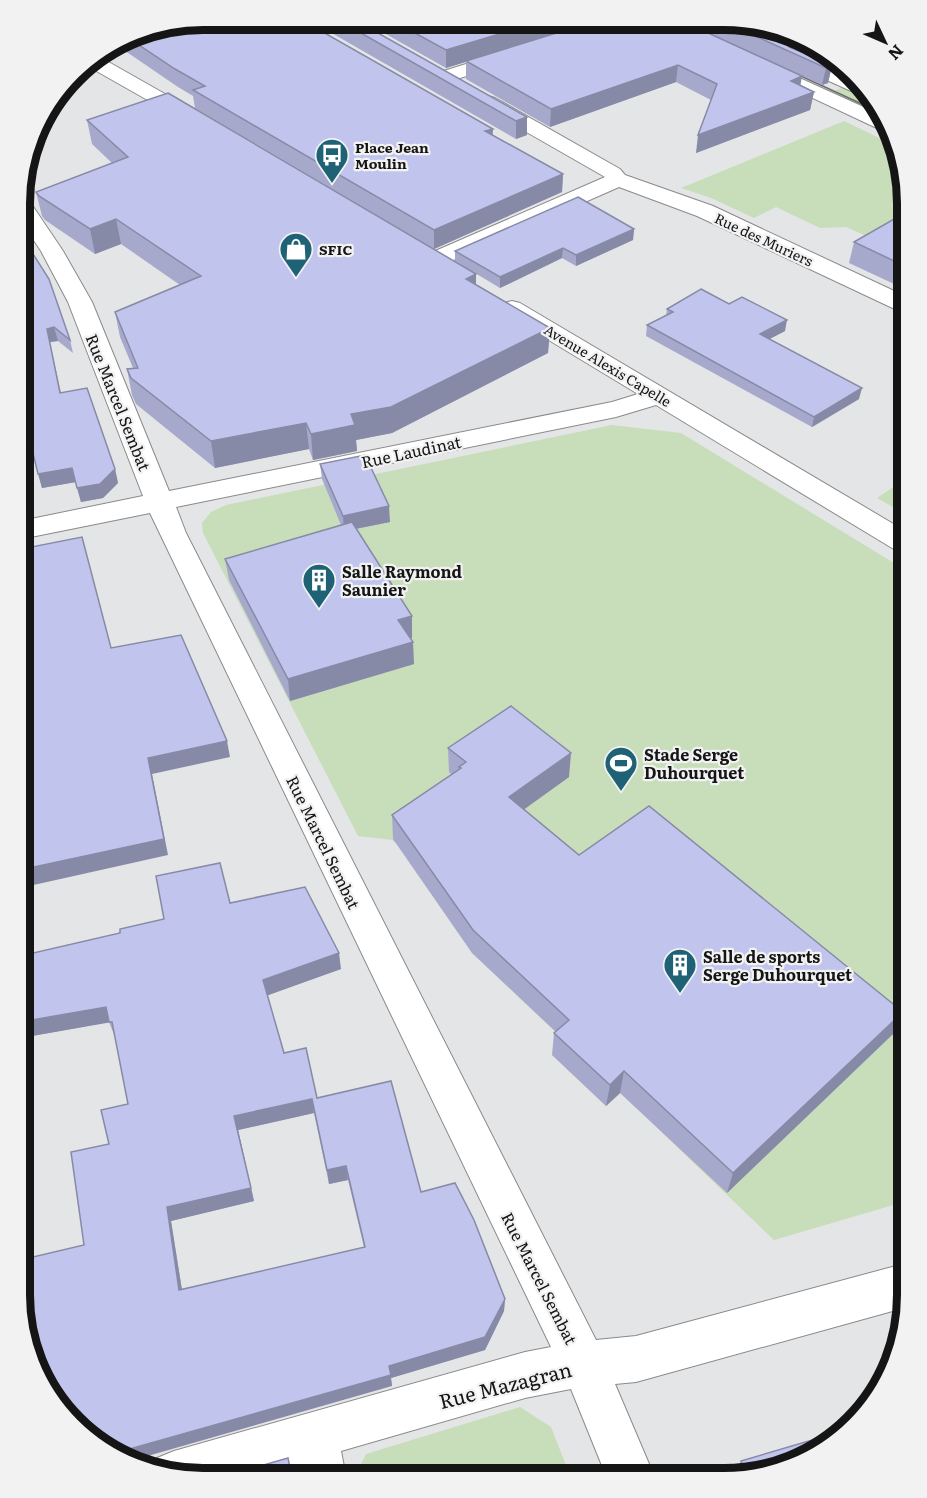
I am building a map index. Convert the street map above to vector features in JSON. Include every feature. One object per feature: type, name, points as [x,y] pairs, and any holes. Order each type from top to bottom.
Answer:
[{"type":"street","points":[[775,49],[847,82]]},
{"type":"street","points":[[444,77],[525,52]]},
{"type":"street","points":[[746,59],[876,120]]},
{"type":"street","points":[[100,65],[216,131]]},
{"type":"street","name":"Rue des Muriers","points":[[424,66],[613,173],[618,179],[705,211],[897,301]]},
{"type":"street","points":[[462,278],[424,255],[580,187],[618,179]]},
{"type":"street","name":"Rue Marcel Sembat","points":[[30,221],[52,251],[80,302],[172,533],[550,1302],[584,1364],[627,1468]]},
{"type":"street","name":"Avenue Alexis Capelle","points":[[490,294],[897,538]]},
{"type":"street","name":"Rue Laudinat","points":[[30,528],[616,409],[658,395]]},
{"type":"street","name":"Rue Mazagran","points":[[230,1468],[318,1457],[525,1375],[584,1364],[636,1359],[897,1289]]},
{"type":"green space","points":[[845,87],[855,92],[870,111],[830,92]]},
{"type":"green space","points":[[844,121],[885,141],[896,181],[897,232],[880,242],[846,227],[820,228],[776,207],[754,218],[711,198],[681,188]]},
{"type":"green space","name":"Stade Serge Duhourquet","points":[[612,425],[681,433],[897,565],[897,1204],[774,1240],[621,1093],[606,1106],[552,1055],[566,1042],[472,953],[415,859],[392,840],[358,836],[203,533],[202,523],[211,512],[226,505]]},
{"type":"green space","points":[[897,485],[897,509],[877,498]]},
{"type":"green space","points":[[520,1407],[551,1427],[567,1468],[359,1468],[366,1454]]},
{"type":"building","points":[[320,30],[493,129],[485,131],[563,174],[434,230],[193,90],[205,86],[136,43],[181,31]]},
{"type":"building","points":[[356,30],[373,30],[527,117],[516,121]]},
{"type":"building","points":[[409,30],[513,30],[446,50]]},
{"type":"building","points":[[566,30],[702,30],[802,76],[791,81],[814,92],[698,135],[717,84],[678,65],[551,109],[466,61]]},
{"type":"building","points":[[744,31],[786,42],[789,47],[829,66],[826,68]]},
{"type":"building","name":"SFIC","points":[[168,93],[476,274],[466,279],[550,328],[391,407],[351,414],[355,425],[311,434],[306,423],[211,441],[131,378],[127,369],[138,368],[115,312],[201,276],[116,219],[90,229],[36,192],[128,157],[87,120]]},
{"type":"building","points":[[578,197],[634,229],[576,255],[563,248],[500,277],[455,251]]},
{"type":"building","points":[[897,217],[897,262],[854,242]]},
{"type":"building","points":[[30,249],[49,279],[70,340],[54,327],[47,329],[60,393],[87,388],[115,469],[100,484],[77,488],[72,468],[38,474],[30,441]]},
{"type":"building","points":[[701,289],[729,304],[742,297],[787,320],[760,334],[862,388],[814,417],[647,325],[673,312],[667,309]]},
{"type":"building","points":[[365,455],[389,506],[343,516],[320,464]]},
{"type":"building","name":"Salle Raymond Saunier","points":[[352,522],[412,616],[398,620],[413,642],[288,679],[225,559]]},
{"type":"building","points":[[82,537],[111,648],[181,635],[227,741],[148,758],[164,839],[30,868],[30,547]]},
{"type":"building","name":"Salle de sports Serge Duhourquet","points":[[511,706],[571,753],[509,797],[579,855],[649,806],[897,1007],[897,1018],[733,1173],[624,1071],[610,1085],[554,1033],[569,1020],[473,930],[392,815],[461,768],[459,767],[466,762],[448,748]]},
{"type":"building","points":[[220,863],[230,903],[305,887],[339,953],[263,980],[284,1053],[306,1048],[317,1098],[391,1081],[421,1192],[455,1183],[474,1220],[505,1299],[485,1337],[389,1366],[391,1375],[127,1450],[98,1432],[66,1400],[43,1361],[33,1328],[30,1258],[84,1245],[71,1152],[109,1144],[101,1110],[128,1104],[112,1022],[109,1022],[106,1007],[30,1020],[30,954],[120,933],[120,929],[164,919],[156,876]],"holes":[[[312,1099],[327,1170],[346,1166],[365,1247],[179,1290],[167,1207],[251,1188],[234,1116]]]},
{"type":"building","points":[[823,1437],[790,1455],[768,1462],[743,1467],[741,1461]]},
{"type":"building","points":[[288,1458],[290,1468],[253,1468]]},
{"type":"tram line","points":[[701,30],[742,49]]},
{"type":"tram line","points":[[788,70],[867,106]]},
{"type":"place","name":"Place Jean Moulin","points":[[332,184]]},
{"type":"place","name":"SFIC","points":[[296,278]]},
{"type":"place","name":"Salle Raymond Saunier","points":[[319,609]]},
{"type":"place","name":"Stade Serge Duhourquet","points":[[621,792]]},
{"type":"place","name":"Salle de sports Serge Duhourquet","points":[[680,994]]}]
